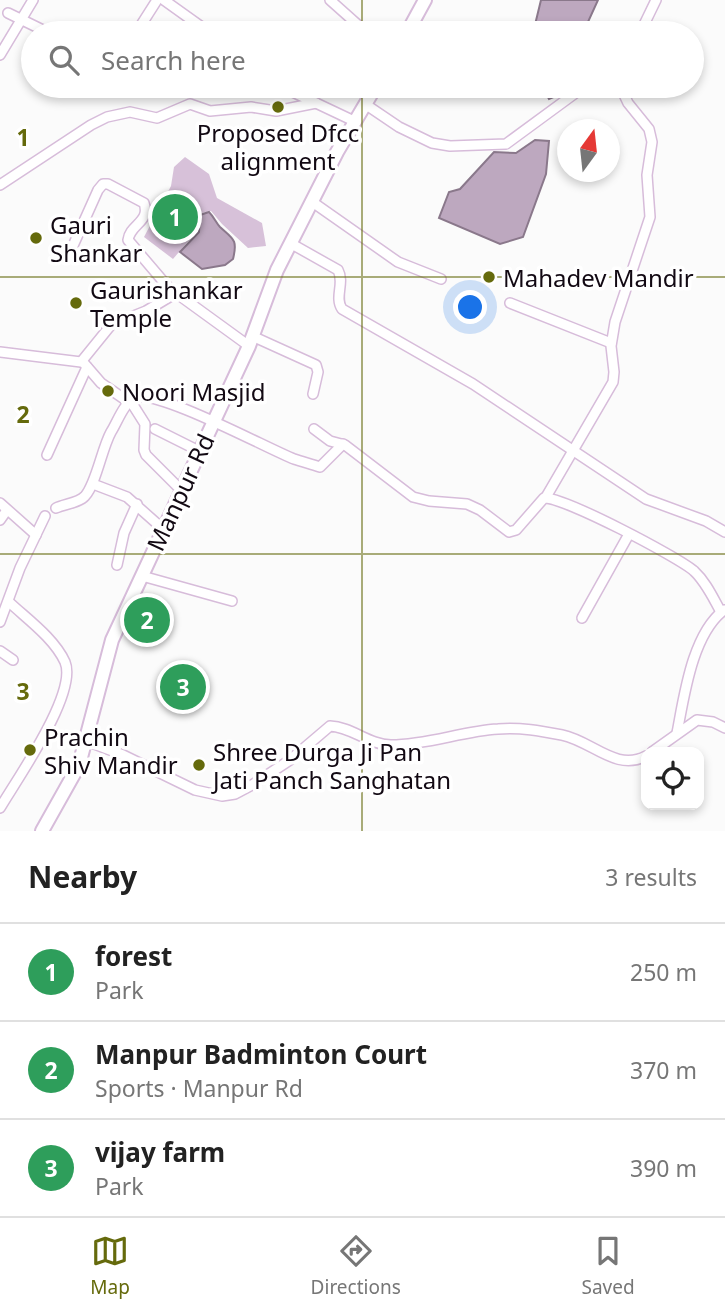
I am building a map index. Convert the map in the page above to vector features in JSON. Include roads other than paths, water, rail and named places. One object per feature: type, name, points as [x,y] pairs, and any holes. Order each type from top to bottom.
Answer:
[{"type":"main road","points":[[414,21],[425,0]]},
{"type":"main road","name":"Manpur Rd","points":[[42,831],[73,777],[86,741],[112,640],[251,341],[290,243],[369,98]]},
{"type":"street","points":[[0,55],[33,0]]},
{"type":"street","points":[[146,21],[163,0],[192,21]]},
{"type":"street","points":[[330,0],[354,21]]},
{"type":"street","points":[[646,21],[656,0]]},
{"type":"street","points":[[8,13],[26,21]]},
{"type":"street","points":[[305,98],[354,121]]},
{"type":"street","points":[[365,104],[399,127],[432,142],[450,146],[506,144],[569,98]]},
{"type":"street","points":[[314,429],[331,442],[343,444],[413,497],[467,504],[480,510],[509,532],[516,530],[546,497],[613,382],[611,343],[615,322],[648,226],[650,208],[647,175],[652,136],[626,98]]},
{"type":"street","points":[[0,185],[107,117],[133,112],[157,118],[190,104],[210,111],[251,107],[281,111],[316,103]]},
{"type":"street","points":[[72,248],[103,184],[108,184],[144,203],[146,215],[130,232],[128,240],[174,293],[180,294],[251,341],[317,366],[313,394]]},
{"type":"street","points":[[311,201],[398,262],[441,279]]},
{"type":"street","points":[[290,243],[338,270],[341,280],[338,303],[342,309],[473,384],[646,499],[706,521],[725,532]]},
{"type":"street","points":[[47,455],[84,364],[104,331],[111,325],[146,311],[174,293]]},
{"type":"street","points":[[510,303],[611,343]]},
{"type":"street","points":[[0,352],[84,364],[102,383],[131,402],[145,424],[146,455],[181,490]]},
{"type":"street","points":[[56,509],[84,498],[93,484],[108,438],[127,404],[136,397],[154,398],[213,421],[293,459],[320,467],[343,444]]},
{"type":"street","points":[[155,429],[199,451]]},
{"type":"street","points":[[93,484],[127,497],[163,530]]},
{"type":"street","points":[[546,497],[565,502],[666,552],[691,568],[723,610],[709,627],[698,652],[685,691],[677,733]]},
{"type":"street","points":[[117,565],[124,533],[137,504]]},
{"type":"street","points":[[0,520],[3,506],[36,535]]},
{"type":"street","points":[[0,622],[20,568],[45,516]]},
{"type":"street","points":[[582,618],[629,534]]},
{"type":"street","points":[[142,576],[232,601]]},
{"type":"street","points":[[2,802],[53,717],[67,682],[66,664],[56,648],[9,602]]},
{"type":"street","points":[[0,651],[13,660]]},
{"type":"street","points":[[659,747],[697,720],[713,722],[725,728]]},
{"type":"street","points":[[86,741],[123,755],[195,790],[222,796],[234,794],[252,785],[290,760],[330,726],[340,727],[374,742],[396,745],[496,729],[530,730],[566,736],[621,762],[641,758]]},
{"type":"place","name":"Proposed Dfcc alignment","points":[[278,107]]},
{"type":"place","name":"forest","points":[[175,217]]},
{"type":"place","name":"Gauri Shankar","points":[[36,238]]},
{"type":"place","name":"Mahadev Mandir","points":[[489,277]]},
{"type":"place","name":"Gaurishankar Temple","points":[[76,303]]},
{"type":"place","name":"Noori Masjid","points":[[108,391]]},
{"type":"place","name":"Manpur Badminton Court","points":[[147,620]]},
{"type":"place","name":"vijay farm","points":[[183,687]]},
{"type":"place","name":"Prachin Shiv Mandir","points":[[30,750]]},
{"type":"place","name":"Shree Durga Ji Pan Jati Panch Sanghatan","points":[[199,765]]}]
